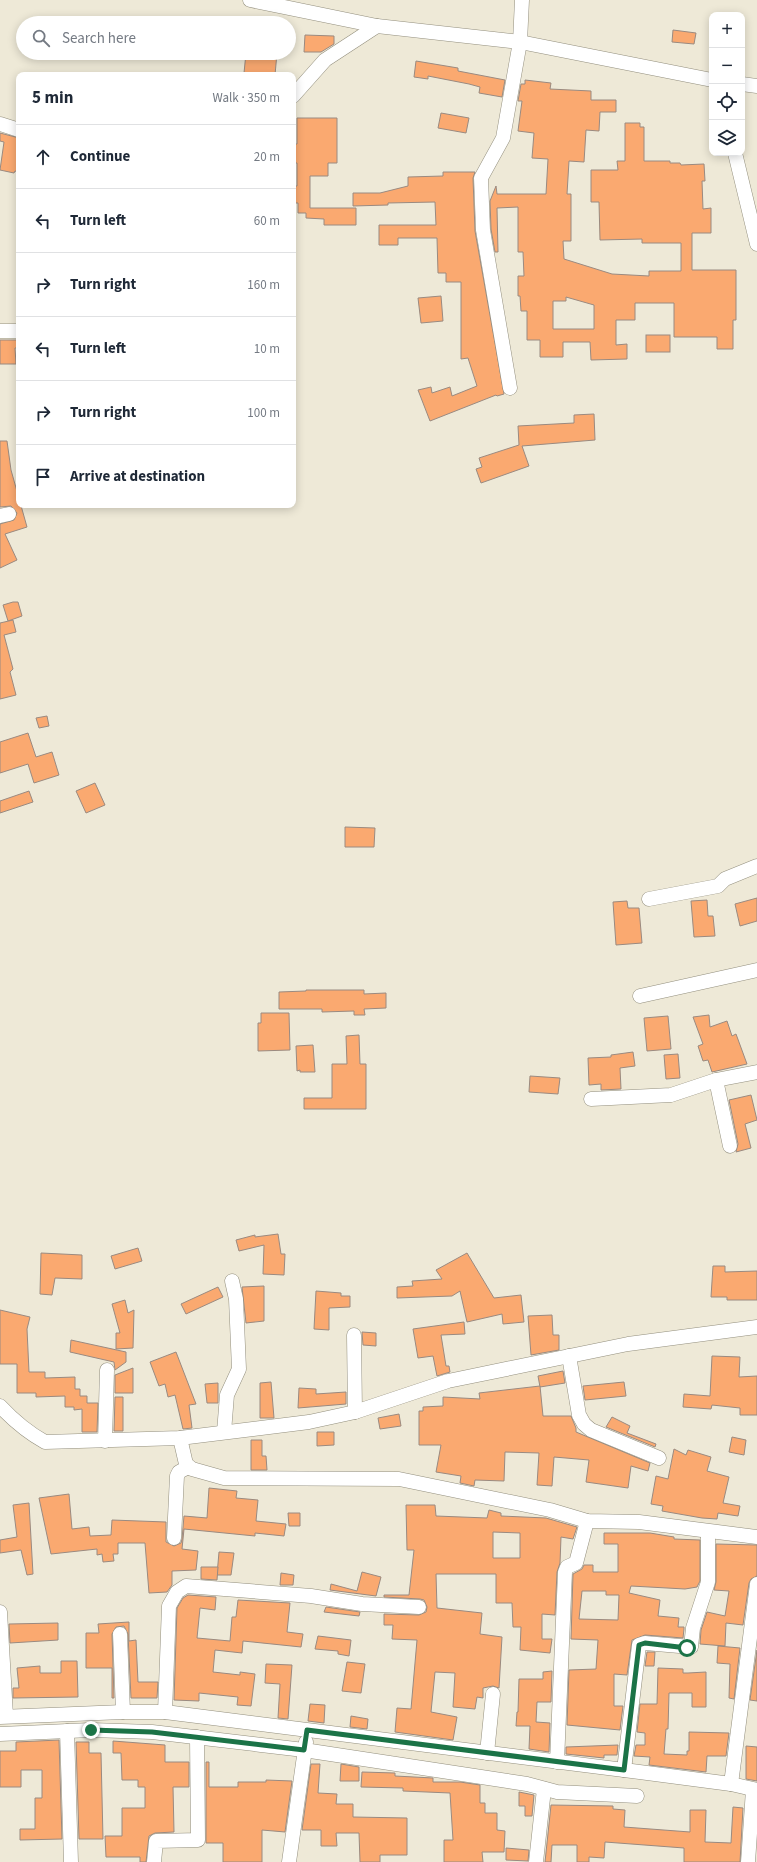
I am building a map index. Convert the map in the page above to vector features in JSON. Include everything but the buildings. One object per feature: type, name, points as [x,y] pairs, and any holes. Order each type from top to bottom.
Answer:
[{"type":"street","points":[[250,0],[377,26],[520,42],[709,79]]},
{"type":"street","points":[[510,388],[483,230],[481,178],[503,138],[520,42],[522,0]]},
{"type":"street","points":[[296,93],[325,60],[377,26]]},
{"type":"street","points":[[745,84],[757,86]]},
{"type":"street","points":[[0,124],[16,129]]},
{"type":"street","points":[[736,156],[757,244]]},
{"type":"street","points":[[0,332],[16,332]]},
{"type":"street","points":[[649,899],[718,886],[725,879],[757,866]]},
{"type":"street","points":[[640,996],[757,970]]},
{"type":"street","points":[[590,1099],[671,1095],[716,1080],[757,1072]]},
{"type":"street","points":[[716,1080],[730,1146]]},
{"type":"street","points":[[224,1432],[227,1395],[239,1369],[236,1299],[232,1281]]},
{"type":"street","points":[[0,1406],[12,1420],[30,1434],[45,1442],[180,1438],[309,1422],[355,1412],[448,1381],[628,1344],[757,1327]]},
{"type":"street","points":[[354,1335],[355,1412]]},
{"type":"street","points":[[569,1356],[579,1415],[584,1424],[591,1430],[658,1458]]},
{"type":"street","points":[[105,1441],[106,1370]]},
{"type":"street","points":[[180,1438],[188,1467]]},
{"type":"street","points":[[174,1538],[177,1476],[178,1472],[188,1467],[224,1478],[399,1479],[550,1510],[587,1521],[639,1522],[708,1532],[757,1537]]},
{"type":"street","points":[[557,1762],[565,1572],[567,1567],[576,1563],[587,1521]]},
{"type":"street","points":[[624,1770],[639,1645],[645,1643],[691,1647],[693,1628],[708,1582],[708,1532]]},
{"type":"street","points":[[731,1784],[757,1584]]},
{"type":"street","points":[[152,1732],[159,1712],[169,1606],[177,1592],[186,1586],[311,1596],[362,1604],[419,1607]]},
{"type":"street","points":[[0,1612],[3,1717],[159,1712],[731,1784],[755,1790],[748,1862]]},
{"type":"street","points":[[120,1634],[123,1712]]},
{"type":"street","points":[[487,1753],[493,1694]]},
{"type":"street","points":[[289,1862],[307,1730]]},
{"type":"street","points":[[67,1731],[72,1862]]},
{"type":"street","points":[[0,1734],[67,1731],[152,1732],[304,1750],[527,1784],[557,1792],[636,1796]]},
{"type":"street","points":[[154,1862],[156,1841],[197,1841],[198,1839],[197,1737]]},
{"type":"street","points":[[536,1862],[544,1789]]},
{"type":"route","points":[[91,1730],[152,1732],[304,1750],[307,1730],[624,1770],[639,1645],[641,1643],[645,1643],[687,1648]]}]
